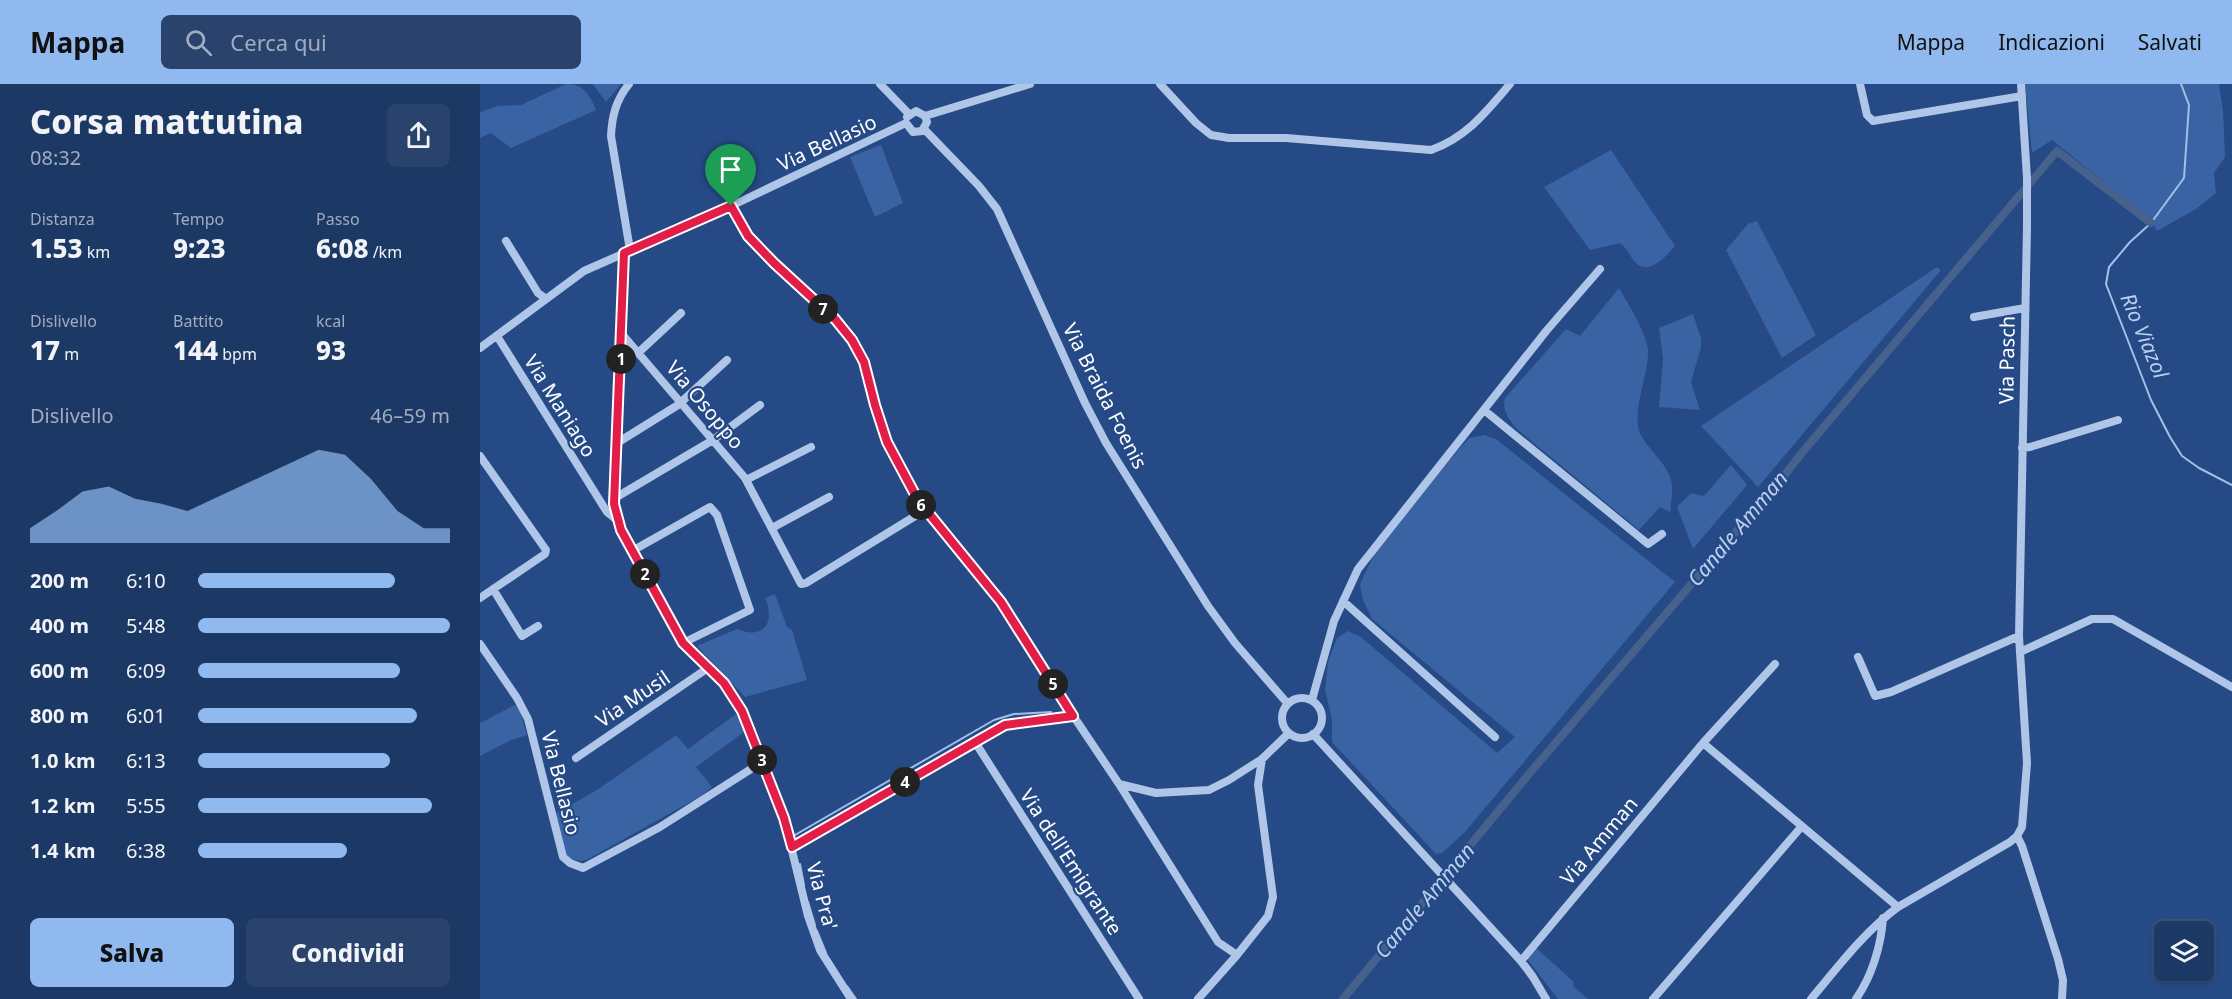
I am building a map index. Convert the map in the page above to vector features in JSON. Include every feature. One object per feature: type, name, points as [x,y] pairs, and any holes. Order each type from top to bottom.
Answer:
[{"type":"street","points":[[629,84],[621,93],[616,105],[612,118],[611,136],[627,252],[615,498],[618,521],[683,643],[724,683],[735,699],[762,762]]},
{"type":"street","points":[[880,84],[909,114]]},
{"type":"street","points":[[925,116],[927,122],[924,129],[917,132],[913,132],[906,123],[909,114],[915,111],[925,116],[1030,84]]},
{"type":"street","points":[[1160,84],[1196,123],[1211,135],[1229,138],[1286,138],[1431,150],[1451,143],[1466,132],[1510,84]]},
{"type":"street","points":[[1860,84],[1867,115],[1873,121],[2022,96]]},
{"type":"street","name":"Via Pasch","points":[[2016,836],[2022,827],[2024,814],[2027,763],[2019,636],[2027,202],[2021,84]]},
{"type":"street","name":"Via Bellasio","points":[[480,346],[584,270],[731,206],[906,123]]},
{"type":"street","name":"Via Braida Foenis","points":[[924,129],[979,186],[997,209],[1085,403],[1106,443],[1208,606],[1235,643],[1288,704]]},
{"type":"street","points":[[731,206],[748,236],[835,319],[852,340],[864,362],[887,442],[925,510],[1001,602],[1218,942],[1238,955]]},
{"type":"street","points":[[506,241],[538,293],[545,298]]},
{"type":"street","points":[[1312,700],[1334,621],[1358,569],[1547,330],[1600,269]]},
{"type":"street","points":[[1974,317],[2025,308]]},
{"type":"street","points":[[638,353],[681,313]]},
{"type":"street","name":"Via Osoppo","points":[[622,334],[746,480],[801,584],[925,510]]},
{"type":"street","name":"Via Maniago","points":[[496,336],[606,512],[618,521]]},
{"type":"street","points":[[617,443],[681,402],[727,360]]},
{"type":"street","points":[[615,498],[713,440],[760,405]]},
{"type":"street","points":[[1484,410],[1648,544],[1662,534]]},
{"type":"street","points":[[2022,448],[2118,420]]},
{"type":"street","points":[[746,480],[811,447]]},
{"type":"street","points":[[480,456],[546,550],[545,554],[480,598]]},
{"type":"street","points":[[772,528],[829,497]]},
{"type":"street","points":[[632,551],[710,507],[717,515],[750,610],[683,643]]},
{"type":"street","points":[[493,589],[522,636],[538,626]]},
{"type":"street","points":[[1343,601],[1495,737]]},
{"type":"street","points":[[2020,652],[2085,621],[2102,618],[2113,620],[2232,687]]},
{"type":"street","points":[[1858,657],[1875,696],[1891,692],[2019,636]]},
{"type":"street","name":"Via Bellasio","points":[[480,644],[517,698],[528,719],[558,841],[563,857],[570,863],[583,868],[641,838],[762,762]]},
{"type":"street","name":"Via Amman","points":[[1521,961],[1703,742],[1775,664]]},
{"type":"street","name":"Via Musil","points":[[576,758],[708,668]]},
{"type":"street","points":[[1298,698],[1312,700],[1322,715],[1320,725],[1313,734],[1301,738],[1288,733],[1282,716],[1288,704],[1298,698]]},
{"type":"street","points":[[792,847],[1005,725],[1073,716]]},
{"type":"street","points":[[1119,784],[1156,793],[1209,790],[1230,780],[1262,759],[1288,733]]},
{"type":"street","points":[[1313,734],[1521,961],[1546,999]]},
{"type":"street","name":"Via dell'Emigrante","points":[[975,742],[1139,999]]},
{"type":"street","points":[[1703,742],[1898,907]]},
{"type":"street","points":[[1198,999],[1238,955],[1268,916],[1273,897],[1258,785],[1262,759]]},
{"type":"street","name":"Via Pra'","points":[[762,762],[784,818],[797,878],[820,950],[850,999]]},
{"type":"street","points":[[1653,999],[1802,826]]},
{"type":"street","points":[[1811,999],[1853,948],[1883,918],[2010,842],[2016,836],[2024,853],[2058,959],[2063,980],[2062,999]]},
{"type":"street","points":[[1856,999],[1866,983],[1876,954],[1883,918]]},
{"type":"shaded area","points":[[566,84],[586,91],[596,110],[511,148],[491,133],[480,138],[480,112],[498,106],[521,105]]},
{"type":"shaded area","points":[[593,84],[621,84],[606,102]]},
{"type":"shaded area","points":[[2025,84],[2219,84],[2225,157],[2214,173],[2216,193],[2196,209],[2157,231],[2150,219],[2052,140],[2032,153]]},
{"type":"shaded area","points":[[881,145],[903,203],[875,217],[850,157]]},
{"type":"shaded area","points":[[1611,150],[1675,246],[1651,266],[1640,266],[1620,243],[1590,250],[1544,187]]},
{"type":"shaded area","points":[[1757,221],[1816,335],[1782,358],[1726,250],[1748,224]]},
{"type":"shaded area","points":[[1937,267],[1941,270],[1758,487],[1701,426]]},
{"type":"shaded area","points":[[1619,288],[1637,319],[1647,344],[1648,361],[1638,414],[1640,433],[1665,467],[1672,488],[1670,512],[1660,507],[1639,530],[1518,430],[1504,408],[1505,398],[1566,329],[1580,336]]},
{"type":"shaded area","points":[[1693,314],[1701,338],[1701,347],[1691,382],[1700,410],[1659,407],[1663,359],[1659,328]]},
{"type":"shaded area","points":[[1484,435],[1496,439],[1675,582],[1465,832],[1442,853],[1436,854],[1332,742],[1332,719],[1325,690],[1328,662],[1337,638],[1348,631],[1361,637],[1497,753],[1515,737],[1372,619],[1363,600],[1360,584],[1382,538],[1469,438]]},
{"type":"shaded area","points":[[1731,465],[1747,485],[1693,549],[1677,507],[1691,493],[1704,496]]},
{"type":"shaded area","points":[[775,594],[787,627],[792,630],[807,680],[745,697],[697,646],[737,629],[746,632],[760,631],[768,622],[768,607],[765,598]]},
{"type":"shaded area","points":[[515,705],[520,712],[527,735],[511,740],[480,756],[480,723]]},
{"type":"shaded area","points":[[736,714],[744,732],[696,767],[712,787],[701,796],[590,858],[582,861],[570,859],[566,854],[555,814],[597,790],[676,735],[688,749]]},
{"type":"shaded area","points":[[1535,947],[1574,982],[1573,986],[1588,999],[1558,999],[1527,959]]},
{"type":"waterway","name":"Rio Viazol","points":[[2181,84],[2189,105],[2184,178],[2151,223],[2130,242],[2109,267],[2106,284],[2151,400],[2170,437],[2182,456],[2199,468],[2232,485]]},
{"type":"waterway","name":"Canale Amman","points":[[1343,999],[1529,774],[1765,500],[1801,454],[2057,151],[2151,223]]},
{"type":"waterway","points":[[795,835],[994,720],[1014,714],[1051,712]]},
{"type":"waterway","points":[[800,864],[804,885]]},
{"type":"waterway","points":[[808,902],[815,925]]},
{"type":"waterway","points":[[817,931],[826,953]]},
{"type":"waterway","points":[[847,986],[856,999]]},
{"type":"route","points":[[731,206],[748,236],[835,319],[852,340],[864,362],[887,442],[918,500],[1001,602],[1073,716],[1005,725],[792,847],[784,818],[742,711],[724,683],[683,643],[621,530],[614,504],[624,253],[731,206]]}]
